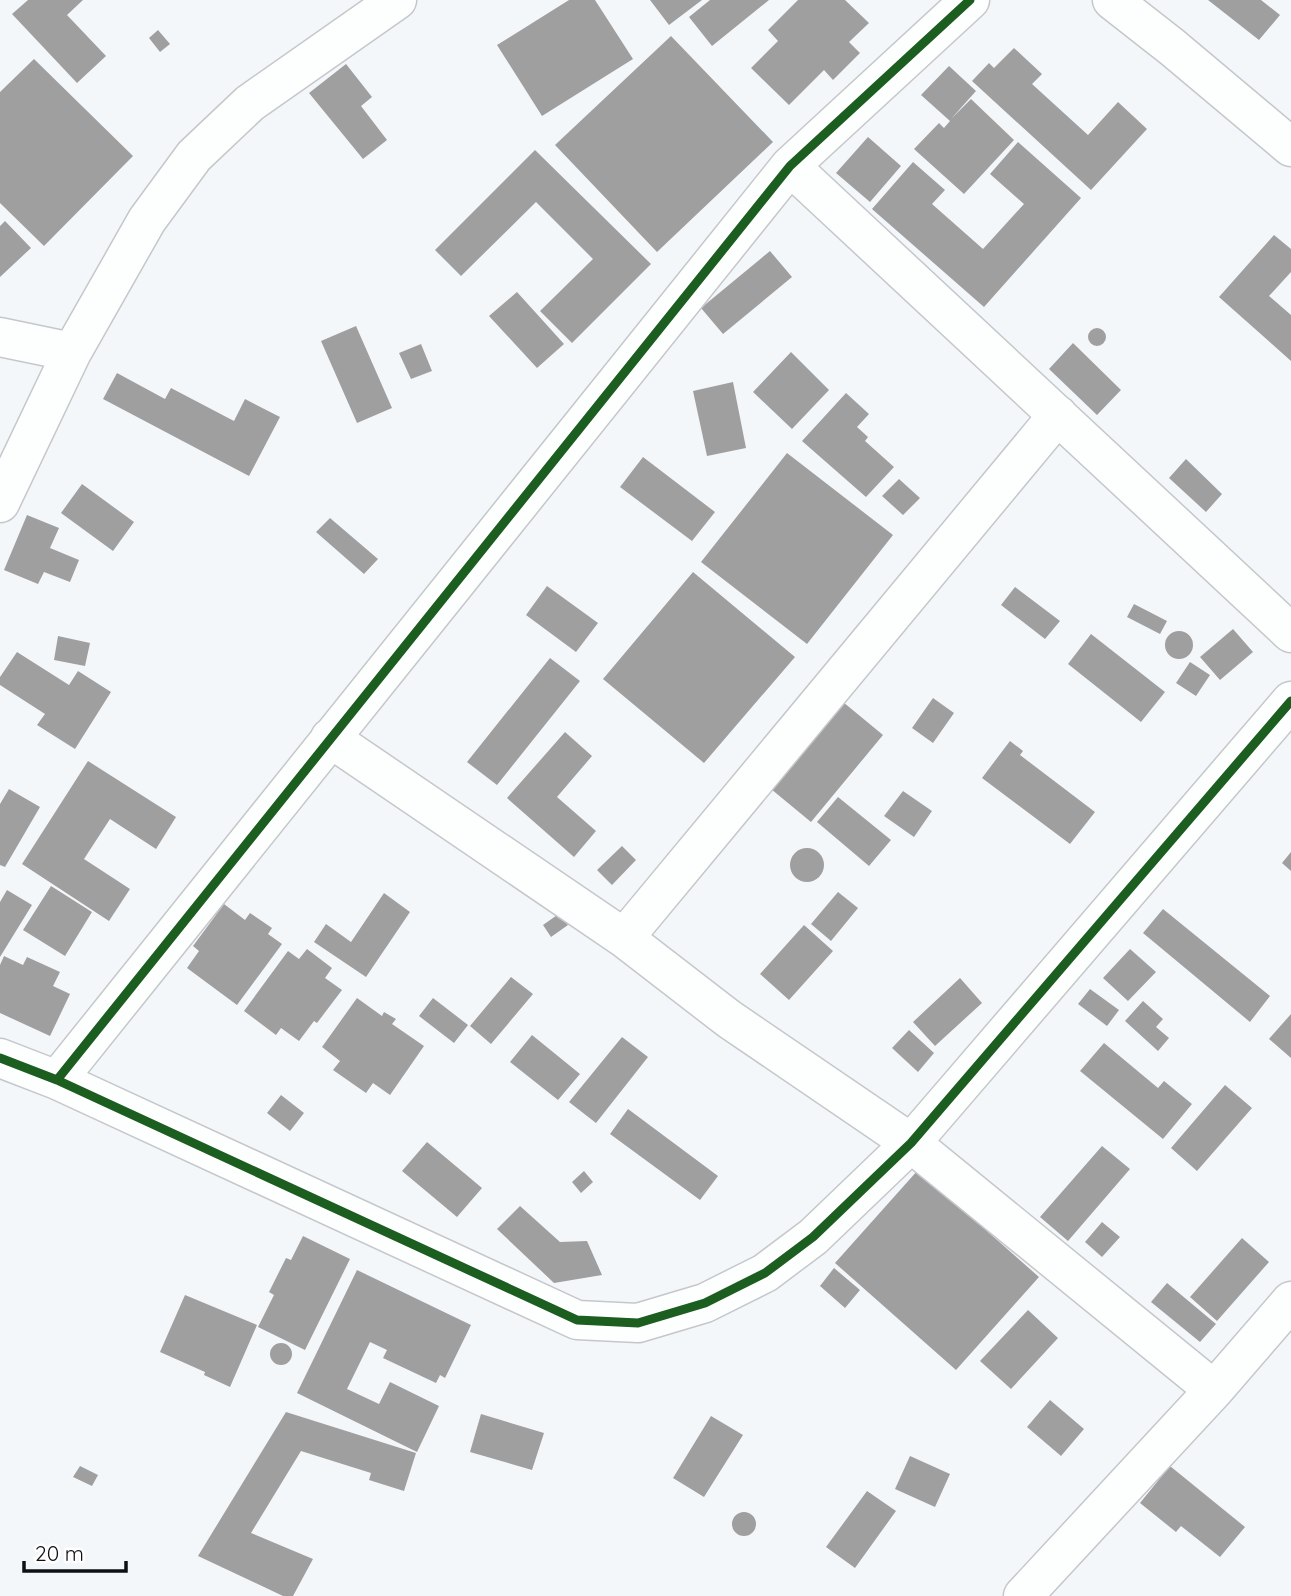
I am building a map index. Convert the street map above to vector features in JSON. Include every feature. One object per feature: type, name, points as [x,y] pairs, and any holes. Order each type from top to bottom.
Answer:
[{"type":"street","points":[[0,503],[72,352],[147,220],[194,156],[250,103],[397,0]]},
{"type":"street","points":[[57,1080],[790,166],[971,0]]},
{"type":"street","points":[[1112,0],[1291,147]]},
{"type":"street","points":[[790,166],[1291,633]]},
{"type":"street","points":[[0,337],[72,352]]},
{"type":"street","points":[[624,938],[1058,415]]},
{"type":"street","points":[[0,1058],[57,1080],[577,1320],[638,1323],[705,1303],[765,1273],[813,1237],[911,1143],[1291,701]]},
{"type":"street","points":[[330,738],[624,938],[729,1019],[911,1143],[1214,1390]]},
{"type":"street","points":[[1023,1596],[1214,1390],[1291,1301]]},
{"type":"building","points":[[28,0],[83,0],[67,15],[106,56],[77,83],[12,14]]},
{"type":"building","points":[[569,0],[595,0],[633,59],[542,116],[497,45]]},
{"type":"building","points":[[650,0],[702,0],[669,25]]},
{"type":"building","points":[[710,0],[769,0],[712,46],[689,17]]},
{"type":"building","points":[[798,0],[845,0],[869,23],[849,42],[860,53],[833,80],[824,70],[789,105],[751,68],[778,41],[768,30]]},
{"type":"building","points":[[1208,0],[1261,0],[1280,15],[1259,40]]},
{"type":"building","points":[[158,30],[170,44],[160,52],[149,38]]},
{"type":"building","points":[[671,36],[773,142],[657,252],[555,145]]},
{"type":"building","points":[[1014,48],[1042,74],[1032,84],[1088,135],[1118,102],[1147,129],[1091,190],[972,81],[989,63],[994,68]]},
{"type":"building","points":[[34,59],[133,156],[44,246],[0,203],[0,92]]},
{"type":"building","points":[[346,64],[372,97],[361,106],[387,140],[363,159],[309,93]]},
{"type":"building","points":[[949,66],[976,91],[951,119],[971,99],[1014,140],[964,194],[914,149],[939,123],[944,128],[950,121],[921,95]]},
{"type":"building","points":[[868,137],[901,166],[870,202],[836,173]]},
{"type":"building","points":[[1018,142],[1081,198],[984,307],[872,209],[913,162],[945,190],[932,204],[983,249],[1024,204],[990,174]]},
{"type":"building","points":[[535,150],[651,264],[572,343],[540,311],[593,259],[536,202],[461,276],[435,250]]},
{"type":"building","points":[[5,221],[31,248],[0,277],[0,226]]},
{"type":"building","points":[[1274,235],[1291,249],[1291,272],[1269,296],[1291,315],[1291,361],[1219,297]]},
{"type":"building","points":[[770,251],[792,277],[723,334],[701,308]]},
{"type":"building","points":[[517,292],[564,344],[537,368],[489,316]]},
{"type":"building","points":[[356,326],[392,408],[357,423],[321,341]]},
{"type":"building","points":[[1097,328],[1105,333],[1106,337],[1101,345],[1097,346],[1089,341],[1088,337],[1093,329]]},
{"type":"building","points":[[1073,343],[1121,390],[1097,415],[1049,369]]},
{"type":"building","points":[[421,344],[432,371],[411,379],[399,353]]},
{"type":"building","points":[[791,352],[829,390],[792,429],[753,392]]},
{"type":"building","points":[[117,373],[165,399],[171,388],[234,421],[245,399],[280,417],[249,476],[103,399]]},
{"type":"building","points":[[733,382],[746,448],[707,456],[693,391]]},
{"type":"building","points":[[846,393],[869,414],[857,427],[868,437],[865,441],[894,467],[866,497],[802,441]]},
{"type":"building","points":[[787,453],[893,535],[807,644],[701,562]]},
{"type":"building","points":[[643,457],[715,512],[692,541],[620,487]]},
{"type":"building","points":[[1186,459],[1222,494],[1206,512],[1169,478]]},
{"type":"building","points":[[899,479],[920,498],[903,515],[882,496]]},
{"type":"building","points":[[82,484],[134,522],[113,551],[61,513]]},
{"type":"building","points":[[27,515],[59,528],[50,548],[79,560],[70,582],[44,572],[38,584],[4,570]]},
{"type":"building","points":[[330,518],[378,559],[364,574],[316,532]]},
{"type":"building","points":[[693,572],[795,657],[704,763],[603,679]]},
{"type":"building","points":[[547,586],[598,623],[576,652],[526,615]]},
{"type":"building","points":[[1015,587],[1060,621],[1045,639],[1001,605]]},
{"type":"building","points":[[1134,604],[1167,621],[1160,634],[1127,617]]},
{"type":"building","points":[[1233,629],[1253,652],[1220,680],[1200,657]]},
{"type":"building","points":[[1179,631],[1189,635],[1193,645],[1189,655],[1179,659],[1169,655],[1165,645],[1169,635]]},
{"type":"building","points":[[1091,634],[1165,692],[1141,722],[1068,664]]},
{"type":"building","points":[[58,636],[90,643],[85,666],[54,660]]},
{"type":"building","points":[[17,652],[69,685],[78,671],[111,692],[75,749],[37,725],[45,714],[0,685],[0,677]]},
{"type":"building","points":[[550,658],[580,681],[497,785],[467,762]]},
{"type":"building","points":[[1190,662],[1210,675],[1196,696],[1176,683]]},
{"type":"building","points":[[933,698],[954,713],[933,743],[912,728]]},
{"type":"building","points":[[843,702],[883,735],[811,822],[771,789]]},
{"type":"building","points":[[565,732],[592,756],[557,797],[596,831],[574,857],[507,798]]},
{"type":"building","points":[[1010,741],[1023,751],[1020,755],[1095,812],[1070,844],[982,778]]},
{"type":"building","points":[[88,761],[176,817],[156,849],[110,819],[84,859],[130,889],[109,921],[22,864]]},
{"type":"building","points":[[9,789],[40,807],[5,867],[0,865],[0,804]]},
{"type":"building","points":[[903,791],[932,811],[914,837],[884,816]]},
{"type":"building","points":[[838,797],[891,840],[869,866],[817,822]]},
{"type":"building","points":[[622,846],[636,860],[612,885],[597,870]]},
{"type":"building","points":[[807,848],[819,853],[824,865],[819,877],[807,882],[795,877],[790,865],[795,853]]},
{"type":"building","points":[[1291,852],[1291,871],[1282,863]]},
{"type":"building","points":[[51,886],[92,912],[65,956],[23,930]]},
{"type":"building","points":[[7,890],[32,905],[0,957],[0,902]]},
{"type":"building","points":[[838,892],[858,908],[831,941],[811,924]]},
{"type":"building","points":[[384,893],[410,912],[366,977],[314,942],[326,924],[351,942]]},
{"type":"building","points":[[224,904],[245,920],[250,913],[272,928],[268,934],[282,944],[237,1005],[187,968],[199,951],[193,946]]},
{"type":"building","points":[[1163,909],[1270,996],[1250,1022],[1143,933]]},
{"type":"building","points":[[560,913],[568,925],[551,937],[543,925]]},
{"type":"building","points":[[804,925],[833,951],[789,1000],[760,974]]},
{"type":"building","points":[[307,949],[332,968],[325,978],[342,990],[317,1023],[314,1021],[299,1041],[281,1028],[276,1035],[244,1011],[288,951],[299,959]]},
{"type":"building","points":[[1130,949],[1156,972],[1128,1001],[1103,978]]},
{"type":"building","points":[[4,956],[23,965],[27,957],[60,972],[53,986],[70,994],[50,1036],[0,1013],[0,965]]},
{"type":"building","points":[[511,977],[533,994],[491,1044],[470,1026]]},
{"type":"building","points":[[960,978],[982,1003],[935,1046],[913,1022]]},
{"type":"building","points":[[1090,989],[1119,1010],[1107,1026],[1078,1004]]},
{"type":"building","points":[[357,998],[382,1016],[384,1012],[396,1019],[392,1024],[424,1046],[390,1095],[373,1083],[366,1093],[333,1070],[340,1061],[322,1047]]},
{"type":"building","points":[[433,998],[468,1025],[454,1043],[419,1016]]},
{"type":"building","points":[[1143,1001],[1163,1019],[1156,1027],[1169,1038],[1158,1051],[1125,1021]]},
{"type":"building","points":[[1291,1014],[1291,1058],[1269,1039]]},
{"type":"building","points":[[909,1030],[934,1053],[918,1072],[892,1048]]},
{"type":"building","points":[[532,1035],[580,1074],[558,1100],[510,1062]]},
{"type":"building","points":[[622,1037],[648,1057],[596,1123],[569,1102]]},
{"type":"building","points":[[1104,1043],[1158,1088],[1164,1081],[1192,1104],[1163,1139],[1080,1071]]},
{"type":"building","points":[[1225,1085],[1252,1108],[1197,1171],[1171,1148]]},
{"type":"building","points":[[281,1095],[304,1113],[290,1131],[267,1113]]},
{"type":"building","points":[[628,1109],[718,1176],[700,1200],[610,1134]]},
{"type":"building","points":[[427,1142],[482,1188],[457,1217],[402,1171]]},
{"type":"building","points":[[1102,1146],[1130,1169],[1068,1241],[1040,1217]]},
{"type":"building","points":[[918,1170],[1039,1277],[956,1370],[835,1263]]},
{"type":"building","points":[[584,1171],[593,1182],[581,1193],[572,1182]]},
{"type":"building","points":[[520,1206],[560,1242],[587,1241],[602,1275],[554,1283],[497,1229]]},
{"type":"building","points":[[1102,1222],[1120,1237],[1102,1257],[1085,1242]]},
{"type":"building","points":[[303,1236],[350,1259],[305,1350],[258,1327],[274,1295],[269,1292],[286,1258],[291,1260]]},
{"type":"building","points":[[1242,1238],[1269,1262],[1217,1321],[1190,1297]]},
{"type":"building","points":[[834,1268],[860,1290],[845,1308],[820,1286]]},
{"type":"building","points":[[357,1270],[471,1325],[445,1378],[440,1375],[436,1383],[383,1358],[387,1350],[370,1342],[347,1389],[379,1404],[390,1382],[439,1406],[417,1452],[297,1393]]},
{"type":"building","points":[[1167,1283],[1216,1324],[1200,1342],[1151,1302]]},
{"type":"building","points":[[185,1295],[257,1325],[230,1387],[204,1375],[205,1372],[160,1352]]},
{"type":"building","points":[[1028,1310],[1058,1338],[1011,1389],[980,1361]]},
{"type":"building","points":[[281,1343],[289,1346],[292,1354],[289,1362],[281,1365],[273,1362],[270,1354],[273,1346]]},
{"type":"building","points":[[1050,1400],[1084,1429],[1061,1456],[1027,1427]]},
{"type":"building","points":[[286,1412],[416,1453],[404,1491],[369,1480],[371,1473],[301,1451],[251,1533],[313,1559],[293,1596],[283,1596],[198,1556]]},
{"type":"building","points":[[481,1414],[544,1433],[532,1470],[470,1452]]},
{"type":"building","points":[[711,1416],[743,1435],[704,1497],[673,1478]]},
{"type":"building","points":[[910,1456],[950,1474],[935,1507],[895,1489]]},
{"type":"building","points":[[80,1466],[98,1475],[92,1486],[73,1477]]},
{"type":"building","points":[[1170,1466],[1245,1527],[1220,1557],[1181,1526],[1176,1532],[1140,1503]]},
{"type":"building","points":[[867,1491],[896,1511],[855,1568],[826,1547]]},
{"type":"building","points":[[739,1512],[749,1512],[756,1519],[756,1529],[749,1536],[739,1536],[732,1529],[732,1519]]},
{"type":"cycle path","points":[[57,1080],[790,166],[970,0]]},
{"type":"cycle path","points":[[0,1058],[57,1080],[577,1320],[638,1323],[705,1303],[765,1273],[813,1237],[911,1143],[1291,701]]}]
